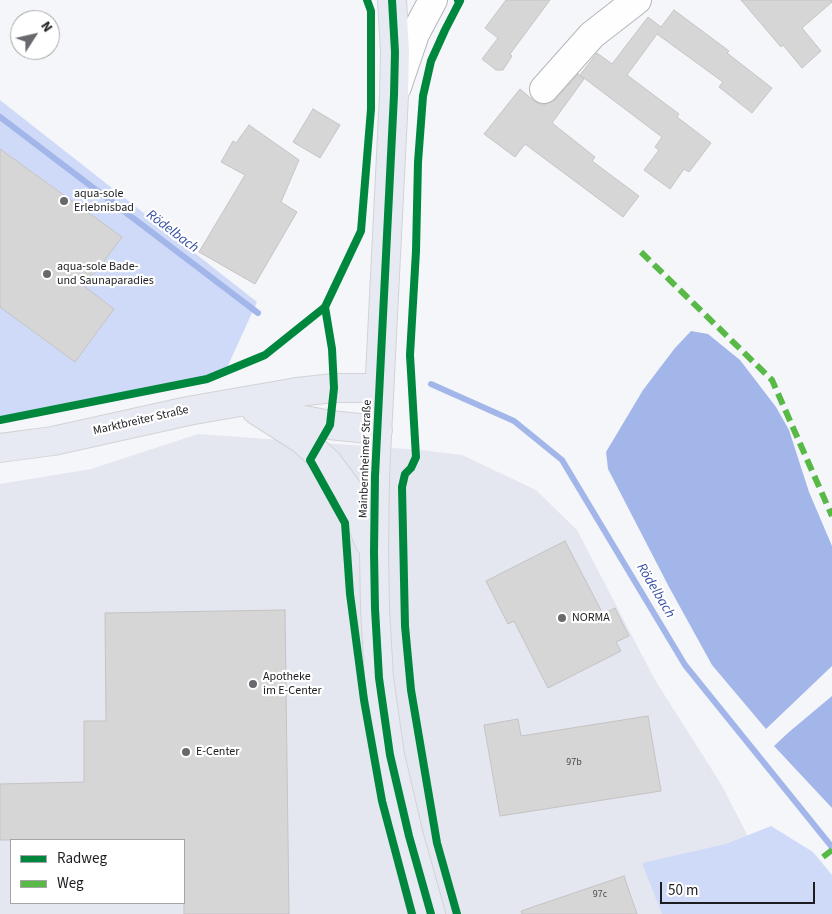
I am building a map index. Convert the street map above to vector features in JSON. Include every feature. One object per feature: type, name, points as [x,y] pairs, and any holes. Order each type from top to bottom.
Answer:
[{"type":"main road","name":"Mainbernheimer Straße","points":[[392,0],[395,52],[394,95],[375,476],[374,552],[379,678],[390,755],[409,836],[431,914]]},
{"type":"main road","name":"Marktbreiter Straße","points":[[0,448],[53,441],[188,411],[297,392],[358,387],[379,388]]},
{"type":"main road","name":"Marktbreiter Straße","points":[[228,405],[330,425],[378,430]]},
{"type":"main road","points":[[256,410],[303,440],[328,463],[348,490],[374,552]]},
{"type":"main road","name":"Marktbreiter Straße","points":[[0,460],[53,441]]},
{"type":"street","name":"Mainbernheimer Straße","points":[[394,95],[415,34],[433,0]]},
{"type":"street","points":[[544,89],[592,35],[637,0]]},
{"type":"shaded area","name":"aqua-sole Erlebnisbad","points":[[0,100],[257,302],[226,370],[207,377],[0,418]]},
{"type":"shaded area","points":[[198,434],[421,450],[462,455],[536,490],[577,530],[655,680],[721,784],[788,914],[0,914],[0,484],[91,469]]},
{"type":"shaded area","points":[[771,826],[813,852],[832,875],[832,914],[662,914],[642,863],[726,844]]},
{"type":"water","points":[[691,331],[708,334],[740,360],[776,407],[789,430],[809,492],[832,546],[832,666],[766,729],[712,665],[608,469],[606,452],[643,390],[675,348]]},
{"type":"water","points":[[832,696],[832,808],[774,746]]},
{"type":"building","points":[[506,0],[550,0],[510,54],[512,56],[503,70],[496,70],[482,59],[498,38],[485,28]]},
{"type":"building","points":[[741,0],[832,0],[802,28],[821,51],[802,68],[783,45],[781,47]]},
{"type":"building","points":[[674,10],[729,51],[727,53],[772,88],[752,113],[719,87],[723,82],[657,34],[627,75],[679,114],[677,117],[711,143],[689,172],[684,169],[670,189],[644,170],[659,150],[655,147],[662,137],[580,75],[597,53],[612,64],[648,17],[661,27]]},
{"type":"building","points":[[578,74],[584,79],[552,123],[595,157],[592,161],[639,196],[623,217],[525,144],[515,157],[484,134],[520,89],[534,101],[543,105],[555,100]]},
{"type":"building","points":[[313,109],[340,125],[320,158],[293,142]]},
{"type":"building","points":[[249,125],[299,160],[281,202],[297,212],[255,284],[199,252],[245,175],[221,162],[233,141],[236,143]]},
{"type":"building","name":"aqua-sole Bade- und Saunaparadies","points":[[0,149],[122,237],[104,261],[107,264],[80,283],[114,309],[75,362],[0,307]]},
{"type":"building","name":"NORMA","points":[[565,541],[603,614],[615,608],[629,636],[616,642],[621,651],[548,688],[514,621],[508,624],[486,581]]},
{"type":"building","name":"E-Center","points":[[285,610],[289,914],[184,914],[185,839],[0,840],[0,784],[84,782],[84,721],[106,721],[105,613]]},
{"type":"building","points":[[648,716],[661,791],[500,816],[484,725],[518,719],[521,736]]},
{"type":"building","points":[[624,876],[637,914],[522,914],[521,911]]},
{"type":"waterway","name":"Rödelbach","points":[[0,117],[258,313]]},
{"type":"waterway","name":"Rödelbach","points":[[431,384],[514,421],[562,460],[685,665],[832,847]]},
{"type":"marked path","points":[[641,252],[772,380],[832,516]]},
{"type":"marked path","points":[[823,857],[832,850]]},
{"type":"cycle path","points":[[0,420],[207,379],[265,355],[325,307],[361,231],[371,109],[371,11],[367,0]]},
{"type":"cycle path","points":[[392,0],[395,52],[394,95],[375,476],[375,609],[379,678],[390,755],[409,836],[431,914]]},
{"type":"cycle path","points":[[457,914],[437,843],[411,690],[405,626],[402,487],[405,474],[411,468],[416,457],[410,355],[416,251],[418,162],[423,96],[431,61],[460,1],[458,0]]},
{"type":"cycle path","points":[[325,307],[332,349],[334,388],[330,425],[310,460],[345,523],[350,594],[364,700],[382,801],[412,914]]},
{"type":"place","name":"aqua-sole Erlebnisbad","points":[[64,201]]},
{"type":"place","name":"aqua-sole Bade- und Saunaparadies","points":[[47,274]]},
{"type":"place","name":"NORMA","points":[[562,618]]},
{"type":"place","name":"Apotheke im E-Center","points":[[253,684]]},
{"type":"place","name":"E-Center","points":[[186,752]]}]
